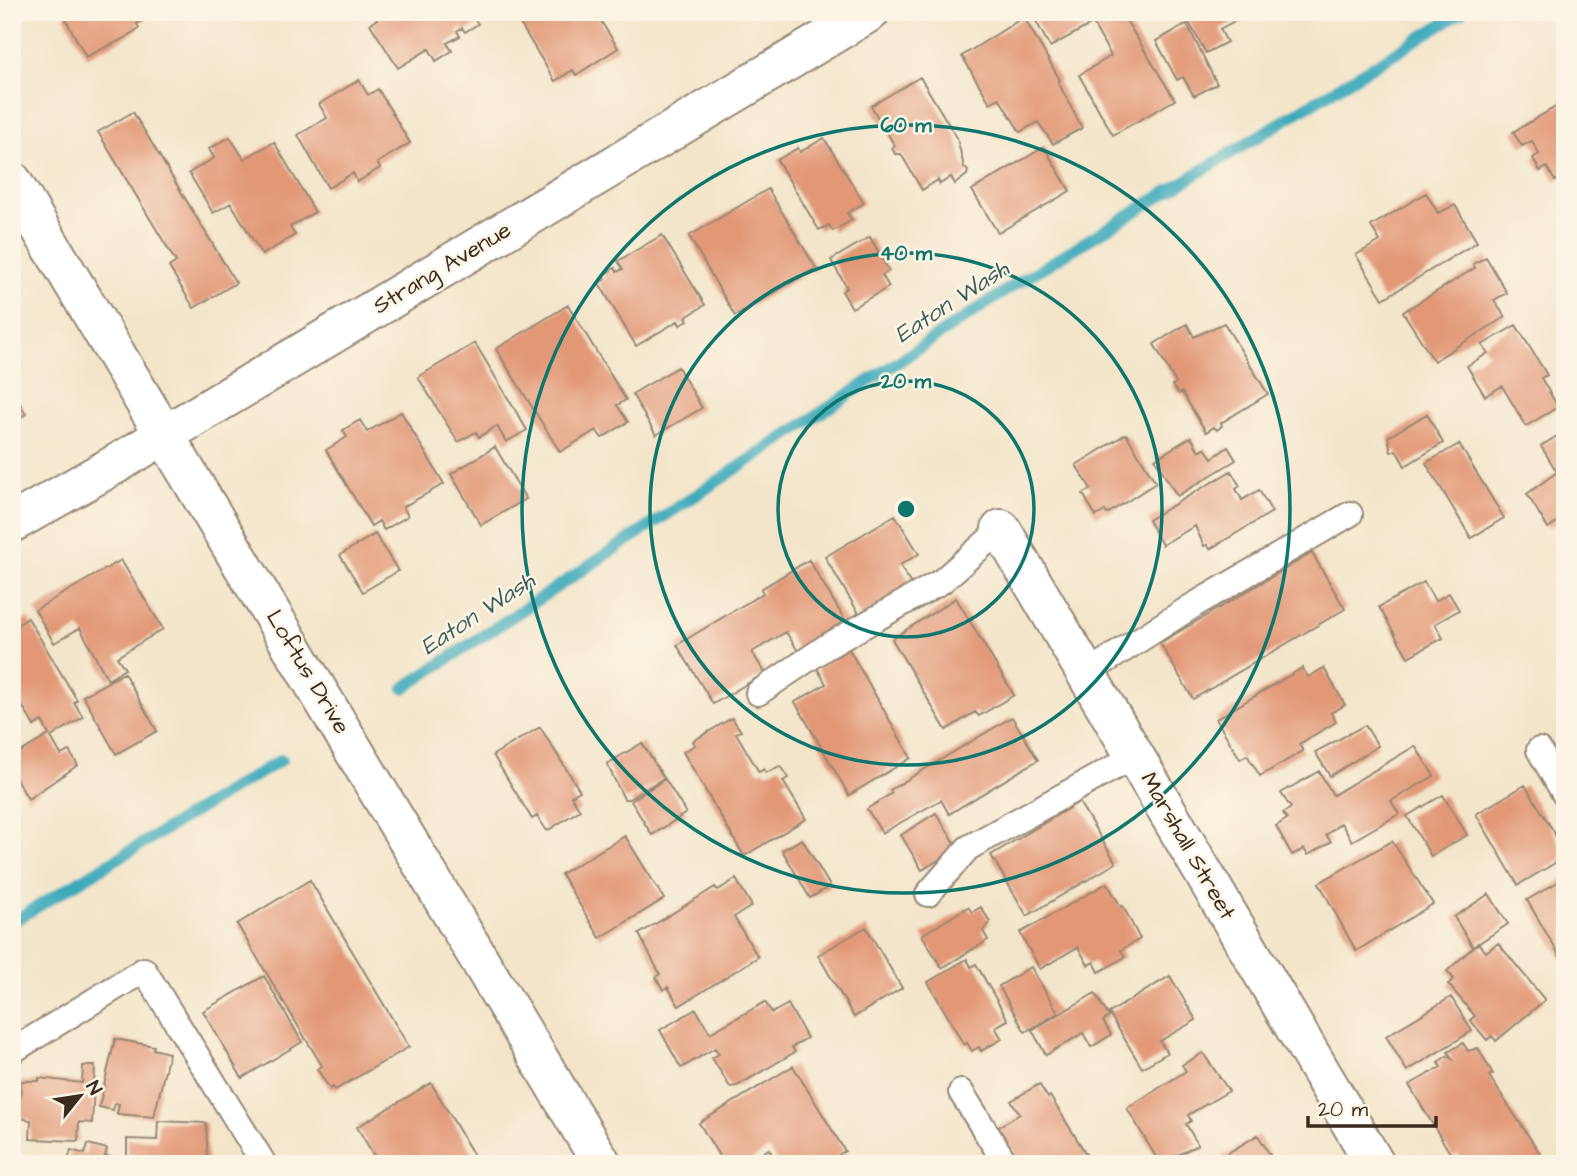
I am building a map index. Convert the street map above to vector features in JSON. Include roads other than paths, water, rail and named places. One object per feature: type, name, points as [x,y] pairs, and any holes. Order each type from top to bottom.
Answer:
[{"type":"street","name":"Strang Avenue","points":[[12,523],[164,435],[870,12]]},
{"type":"street","name":"Loftus Drive","points":[[12,181],[308,670],[602,1164]]},
{"type":"street","name":"Marshall Street","points":[[1001,529],[1375,1164]]},
{"type":"lane","points":[[1087,673],[1194,605],[1350,514]]},
{"type":"lane","points":[[758,693],[826,647],[942,581],[1001,529]]},
{"type":"lane","points":[[1539,750],[1565,795]]},
{"type":"lane","points":[[928,894],[968,848],[1135,756]]},
{"type":"lane","points":[[12,1051],[144,970],[264,1164]]},
{"type":"lane","points":[[961,1092],[1006,1164]]},
{"type":"waterway","name":"Eaton Wash","points":[[404,688],[1013,286],[1462,12]]},
{"type":"waterway","name":"Eaton Wash","points":[[12,922],[281,760]]}]
